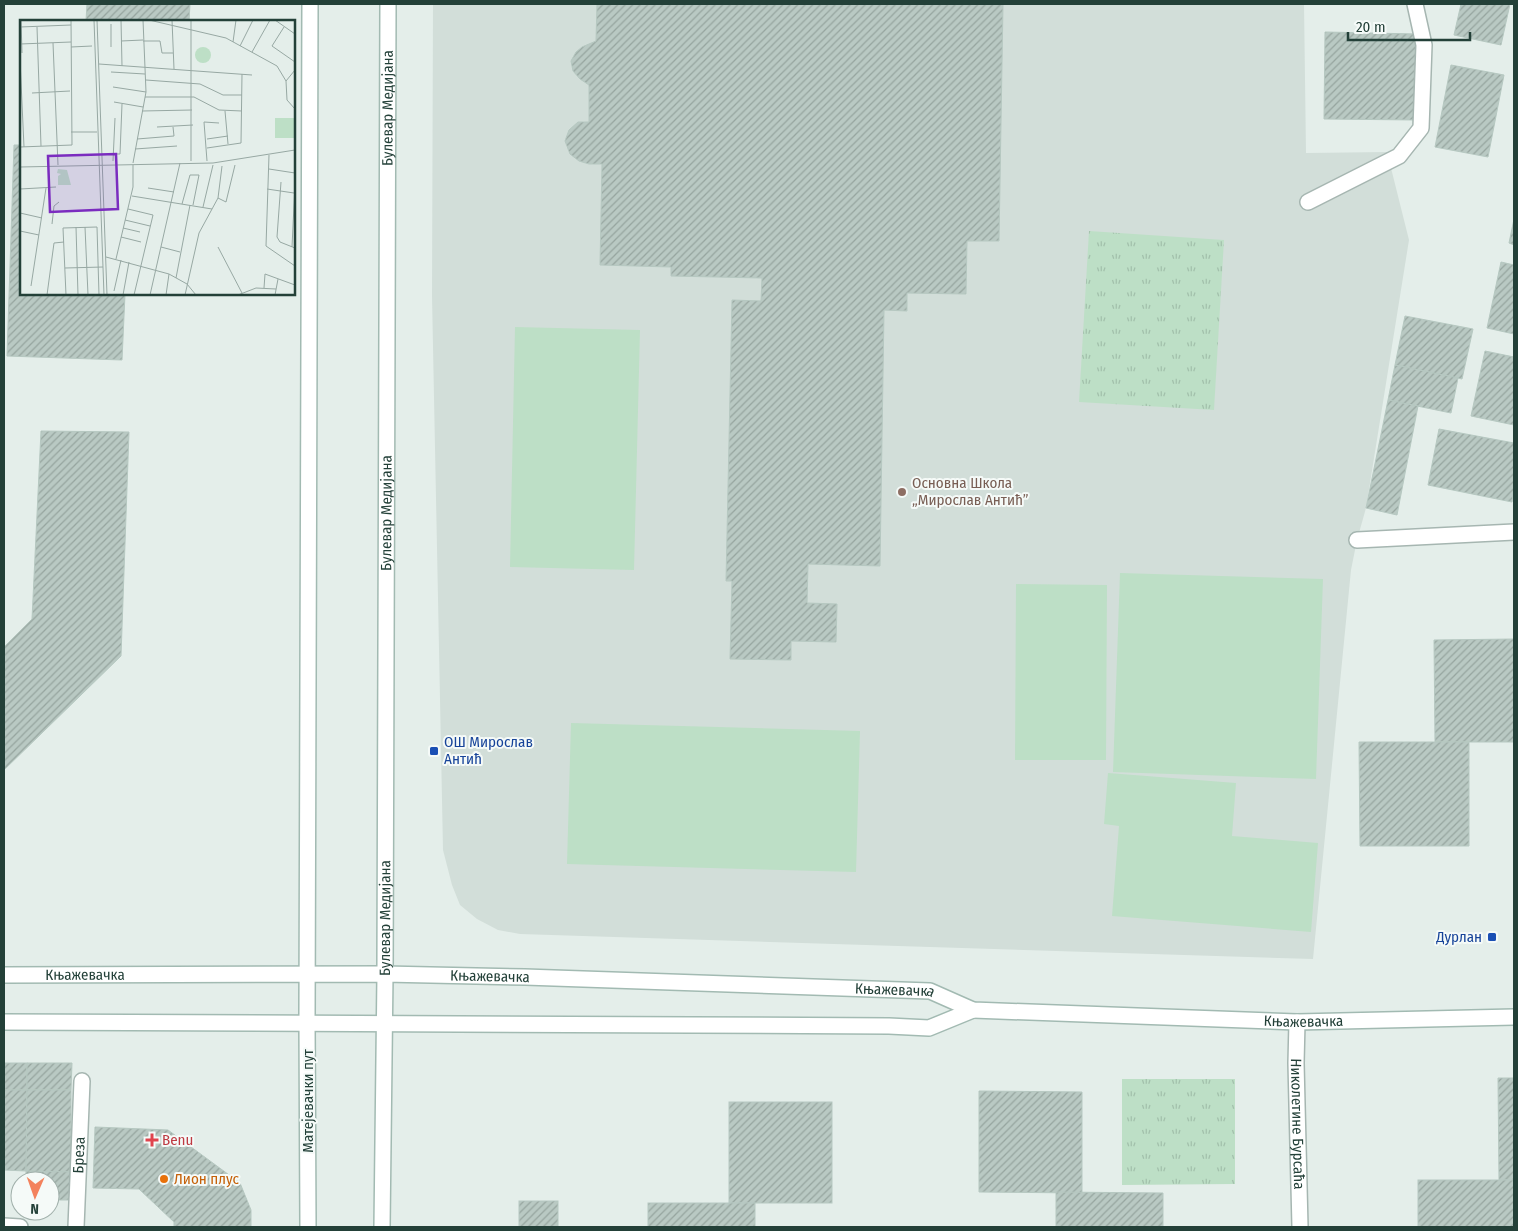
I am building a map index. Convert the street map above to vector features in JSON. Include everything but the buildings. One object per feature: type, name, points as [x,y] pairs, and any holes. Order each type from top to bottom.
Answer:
[{"type":"main road","points":[[308,974],[310,4]]},
{"type":"main road","name":"Булевар Медијана","points":[[384,1023],[388,4]]},
{"type":"main road","points":[[1308,202],[1399,156],[1421,128],[1424,45],[1415,4]]},
{"type":"main road","points":[[1357,540],[1514,532]]},
{"type":"main road","name":"Књажевачка","points":[[4,974],[385,974],[525,977],[930,991],[973,1010],[1298,1022],[1514,1017]]},
{"type":"main road","name":"Матејевачки пут","points":[[308,974],[308,1227]]},
{"type":"main road","name":"Књажевачка","points":[[4,1022],[307,1022],[879,1026],[929,1028],[973,1010]]},
{"type":"main road","name":"Николетине Бурсаћа","points":[[1298,1022],[1296,1063],[1300,1227]]},
{"type":"main road","points":[[382,1227],[384,1023]]},
{"type":"main road","name":"Бреза","points":[[76,1227],[82,1081]]},
{"type":"main road","points":[[4,1226],[20,1227]]},
{"type":"shaded area","name":"Основна Школа „Мирослав Антић”","points":[[433,4],[1304,4],[1306,153],[1387,152],[1409,240],[1366,508],[1351,570],[1313,959],[520,934],[498,930],[477,919],[460,905],[452,885],[443,850],[432,296]]},
{"type":"green space","points":[[1089,231],[1224,240],[1214,410],[1079,402]]},
{"type":"green space","points":[[515,327],[640,330],[634,570],[510,567]]},
{"type":"green space","points":[[1120,573],[1323,579],[1316,779],[1113,772]]},
{"type":"green space","points":[[1016,584],[1107,585],[1106,760],[1015,760]]},
{"type":"green space","points":[[571,723],[860,731],[856,872],[567,864]]},
{"type":"green space","points":[[1108,773],[1236,783],[1232,836],[1318,843],[1311,932],[1112,916],[1119,826],[1104,824]]},
{"type":"green space","points":[[1122,1079],[1235,1079],[1235,1184],[1122,1185]]},
{"type":"place","name":"Основна Школа „Мирослав Антић”","points":[[902,492]]},
{"type":"place","name":"ОШ Мирослав Антић","points":[[434,751]]},
{"type":"place","name":"Дурлан","points":[[1492,937]]},
{"type":"place","name":"Benu","points":[[152,1140]]},
{"type":"place","name":"Лион плус","points":[[164,1179]]}]
